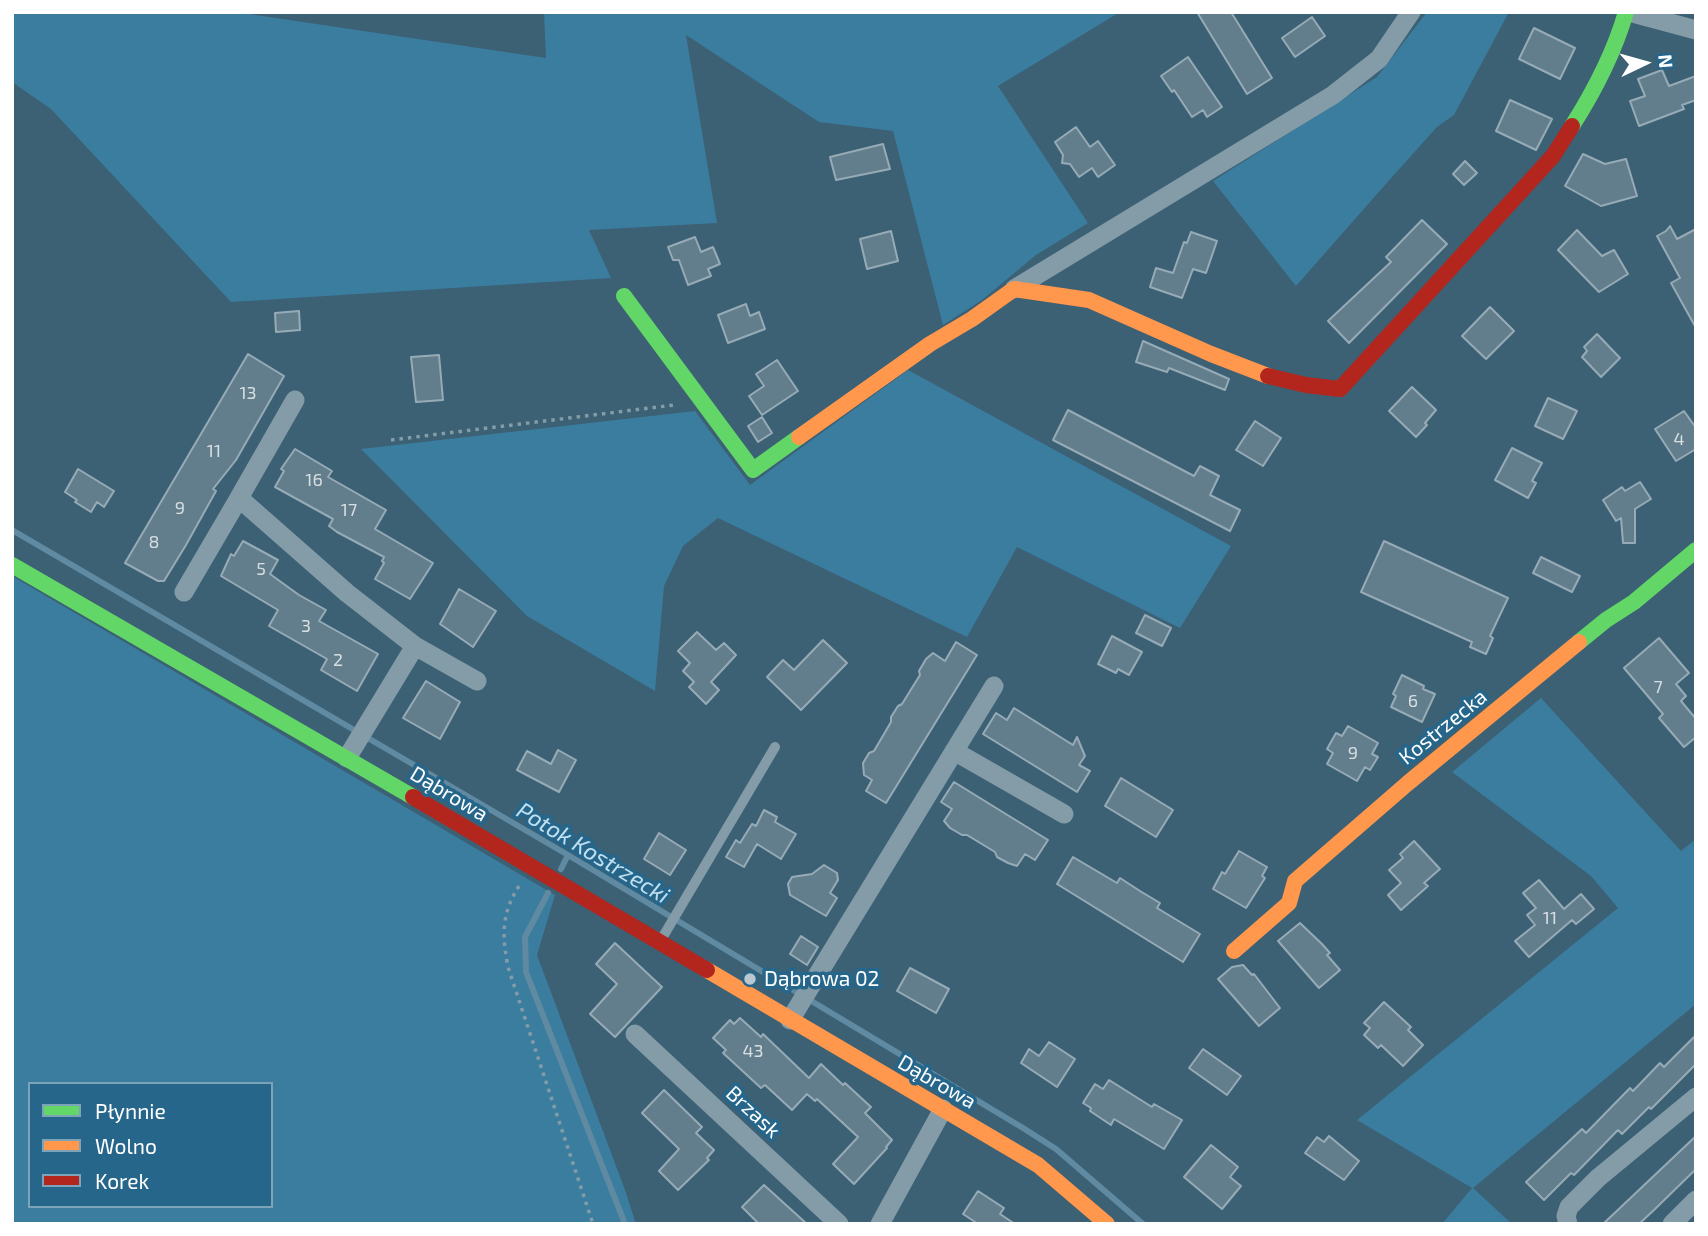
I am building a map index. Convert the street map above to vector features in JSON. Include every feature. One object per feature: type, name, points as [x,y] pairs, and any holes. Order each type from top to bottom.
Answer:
[{"type":"street","points":[[624,296],[753,470],[930,344],[1014,289],[1333,95],[1379,59],[1411,12]]},
{"type":"street","points":[[1014,289],[1086,299],[1243,368],[1311,388],[1340,390],[1553,156],[1593,93],[1617,43],[1628,12],[1696,30]]},
{"type":"street","points":[[184,592],[295,400]]},
{"type":"street","points":[[239,498],[347,593],[415,646],[477,681]]},
{"type":"street","name":"Kostrzecka","points":[[1234,951],[1289,903],[1295,881],[1336,845],[1606,620],[1634,603],[1696,550]]},
{"type":"street","name":"Dąbrowa","points":[[12,565],[351,752],[532,867],[659,943],[799,1004],[943,1109],[1038,1166],[1107,1224]]},
{"type":"street","points":[[351,752],[415,646]]},
{"type":"street","points":[[799,1004],[994,686]]},
{"type":"street","points":[[954,751],[1064,814]]},
{"type":"street","name":"Brzask","points":[[635,1034],[839,1224]]},
{"type":"street","points":[[1568,1224],[1566,1216],[1569,1207],[1598,1178],[1696,1097]]},
{"type":"street","points":[[880,1224],[943,1109]]},
{"type":"street","points":[[1672,1224],[1696,1200]]},
{"type":"lane","points":[[659,943],[775,747]]},
{"type":"path","points":[[391,440],[704,401]]},
{"type":"path","points":[[532,867],[510,901],[503,940],[515,992],[593,1224]]},
{"type":"shaded area","points":[[12,12],[249,14],[546,58],[544,12],[1120,12],[998,86],[1088,223],[1036,255],[982,300],[943,325],[893,131],[819,122],[686,35],[717,223],[589,230],[611,278],[231,302],[51,109],[12,82]]},
{"type":"shaded area","points":[[1427,12],[1509,12],[1454,115],[1437,127],[1296,286],[1213,181],[1377,77]]},
{"type":"shaded area","points":[[908,370],[1231,546],[1180,628],[1017,547],[967,637],[718,518],[683,546],[664,586],[655,691],[527,616],[361,449],[695,411],[750,485]]},
{"type":"shaded area","points":[[12,576],[555,895],[537,955],[636,1224],[12,1224]]},
{"type":"shaded area","points":[[1541,698],[1681,851],[1696,839],[1696,1004],[1473,1188],[1512,1224],[1442,1224],[1472,1188],[1357,1120],[1618,908],[1591,876],[1452,772]]},
{"type":"building","points":[[1197,12],[1231,12],[1272,78],[1247,94]]},
{"type":"building","points":[[1312,17],[1325,36],[1295,57],[1282,38]]},
{"type":"building","points":[[1534,28],[1575,48],[1560,79],[1519,59]]},
{"type":"building","points":[[1188,57],[1222,107],[1207,117],[1203,110],[1192,117],[1161,76]]},
{"type":"building","points":[[1662,70],[1669,86],[1696,76],[1696,100],[1682,105],[1684,109],[1639,126],[1630,101],[1645,96],[1638,79]]},
{"type":"building","points":[[1510,100],[1552,119],[1536,150],[1496,131]]},
{"type":"building","points":[[1076,127],[1090,147],[1098,141],[1115,165],[1098,177],[1092,168],[1079,177],[1070,164],[1062,163],[1063,155],[1055,142]]},
{"type":"building","points":[[883,144],[890,169],[836,180],[830,157]]},
{"type":"building","points":[[1583,154],[1605,164],[1626,159],[1637,196],[1601,206],[1565,186]]},
{"type":"building","points":[[1465,161],[1477,173],[1464,185],[1453,174]]},
{"type":"building","points":[[1422,220],[1447,244],[1349,343],[1328,321],[1391,262],[1386,257]]},
{"type":"building","points":[[1670,226],[1677,239],[1696,229],[1696,328],[1671,283],[1680,278],[1657,236]]},
{"type":"building","points":[[1577,230],[1602,256],[1614,250],[1628,274],[1599,292],[1558,250]]},
{"type":"building","points":[[891,231],[898,261],[867,269],[860,239]]},
{"type":"building","points":[[1191,232],[1217,241],[1206,273],[1193,269],[1182,298],[1150,287],[1156,268],[1173,273],[1184,242],[1187,243]]},
{"type":"building","points":[[695,237],[701,252],[713,247],[720,264],[708,269],[711,276],[688,285],[679,260],[673,260],[668,247]]},
{"type":"building","points":[[746,304],[750,316],[759,312],[765,329],[728,343],[718,315]]},
{"type":"building","points":[[1490,307],[1514,331],[1486,359],[1462,336]]},
{"type":"building","points":[[299,311],[300,330],[276,332],[275,313]]},
{"type":"building","points":[[1597,334],[1620,358],[1601,377],[1582,357],[1587,351],[1584,347]]},
{"type":"building","points":[[1143,341],[1229,379],[1225,390],[1169,368],[1167,372],[1136,362]]},
{"type":"building","points":[[248,354],[284,376],[236,460],[213,489],[216,491],[164,581],[158,581],[125,563]]},
{"type":"building","points":[[439,355],[443,400],[416,402],[411,357]]},
{"type":"building","points":[[777,360],[798,391],[762,415],[749,396],[764,386],[756,374]]},
{"type":"building","points":[[1412,387],[1436,410],[1416,437],[1389,411]]},
{"type":"building","points":[[1548,398],[1577,411],[1563,439],[1535,426]]},
{"type":"building","points":[[1068,410],[1194,476],[1200,466],[1219,476],[1210,495],[1240,510],[1230,531],[1053,440]]},
{"type":"building","points":[[1684,411],[1696,428],[1696,449],[1676,461],[1655,429]]},
{"type":"building","points":[[762,417],[772,433],[758,442],[748,426]]},
{"type":"building","points":[[1255,421],[1281,438],[1263,466],[1236,450]]},
{"type":"building","points":[[1512,448],[1542,463],[1532,481],[1536,483],[1528,498],[1495,480]]},
{"type":"building","points":[[295,449],[332,471],[328,477],[386,510],[375,529],[433,563],[410,599],[375,579],[384,563],[384,557],[337,532],[329,526],[333,519],[275,487],[284,471],[281,469]]},
{"type":"building","points":[[78,469],[114,491],[104,507],[97,502],[91,512],[65,492]]},
{"type":"building","points":[[1640,482],[1651,499],[1635,509],[1635,543],[1623,543],[1621,518],[1616,521],[1603,500],[1622,487],[1625,491]]},
{"type":"building","points":[[243,541],[278,560],[270,574],[326,610],[319,621],[378,654],[357,691],[321,670],[327,659],[269,626],[278,610],[221,576],[231,554],[234,556]]},
{"type":"building","points":[[1384,541],[1508,598],[1490,636],[1493,638],[1486,654],[1470,647],[1472,642],[1361,592]]},
{"type":"building","points":[[1541,557],[1580,576],[1572,592],[1533,573]]},
{"type":"building","points":[[459,589],[496,611],[473,647],[440,624]]},
{"type":"building","points":[[1145,615],[1171,628],[1162,646],[1136,633]]},
{"type":"building","points":[[697,632],[716,650],[724,643],[736,655],[711,682],[719,690],[706,704],[689,687],[694,682],[683,671],[690,663],[678,651]]},
{"type":"building","points":[[1112,636],[1142,652],[1129,675],[1118,669],[1116,673],[1098,664]]},
{"type":"building","points":[[1659,638],[1689,673],[1676,684],[1686,696],[1681,701],[1696,719],[1696,737],[1684,747],[1659,718],[1663,714],[1624,668]]},
{"type":"building","points":[[823,640],[847,663],[801,710],[767,677],[783,660],[794,670]]},
{"type":"building","points":[[956,642],[977,655],[886,803],[866,791],[872,780],[864,775],[863,763],[869,753],[874,751],[891,722],[891,717],[920,675],[919,671],[926,659],[933,653],[945,661]]},
{"type":"building","points":[[1402,675],[1435,694],[1422,722],[1391,707],[1396,696],[1393,694]]},
{"type":"building","points":[[426,681],[460,702],[440,739],[403,718]]},
{"type":"building","points":[[1014,708],[1073,745],[1077,737],[1085,756],[1079,765],[1090,771],[1077,792],[983,734],[996,713],[1007,720]]},
{"type":"building","points":[[1348,726],[1378,743],[1372,754],[1378,757],[1370,770],[1365,767],[1357,781],[1327,764],[1333,753],[1327,749],[1336,733],[1342,736]]},
{"type":"building","points":[[558,750],[576,760],[559,792],[517,770],[527,751],[551,764]]},
{"type":"building","points":[[1121,778],[1173,810],[1156,837],[1105,806]]},
{"type":"building","points":[[954,782],[1048,840],[1035,860],[1025,854],[1017,866],[1008,863],[967,835],[950,828],[944,821],[952,809],[941,802]]},
{"type":"building","points":[[764,810],[777,817],[775,822],[796,834],[781,859],[757,844],[744,867],[726,857],[736,840],[740,843],[752,824],[756,826]]},
{"type":"building","points":[[659,833],[686,850],[670,875],[644,859]]},
{"type":"building","points":[[1414,841],[1440,869],[1424,883],[1428,886],[1401,910],[1388,895],[1401,883],[1389,870],[1403,858],[1400,854]]},
{"type":"building","points":[[1239,851],[1267,867],[1262,876],[1265,878],[1246,908],[1213,889],[1222,872],[1225,874]]},
{"type":"building","points":[[1073,857],[1117,883],[1120,878],[1160,903],[1157,908],[1200,934],[1183,962],[1057,884]]},
{"type":"building","points":[[824,865],[837,873],[838,880],[830,893],[837,898],[826,916],[790,895],[788,884],[792,877],[812,874]]},
{"type":"building","points":[[1539,880],[1564,909],[1581,894],[1594,909],[1576,924],[1572,920],[1529,957],[1515,941],[1535,925],[1527,915],[1536,908],[1523,893]]},
{"type":"building","points":[[1300,923],[1330,953],[1327,955],[1340,970],[1319,988],[1278,941]]},
{"type":"building","points":[[801,936],[818,947],[807,965],[790,954]]},
{"type":"building","points":[[615,943],[662,987],[615,1037],[590,1014],[617,984],[596,964]]},
{"type":"building","points":[[1243,965],[1254,974],[1280,1008],[1259,1026],[1218,979],[1232,967]]},
{"type":"building","points":[[910,968],[949,989],[936,1013],[897,991]]},
{"type":"building","points":[[1384,1002],[1411,1027],[1408,1030],[1423,1045],[1403,1066],[1381,1045],[1378,1048],[1364,1035],[1370,1028],[1364,1023]]},
{"type":"building","points":[[740,1018],[761,1037],[763,1034],[809,1078],[821,1064],[871,1107],[865,1113],[892,1140],[854,1184],[833,1164],[858,1137],[817,1099],[815,1101],[807,1094],[792,1110],[765,1085],[761,1088],[723,1053],[726,1050],[713,1038],[730,1020],[734,1024]]},
{"type":"building","points":[[1696,1035],[1696,1064],[1651,1109],[1649,1107],[1622,1134],[1618,1130],[1574,1175],[1571,1173],[1544,1200],[1526,1182],[1582,1129],[1586,1133],[1630,1088],[1633,1091],[1660,1063],[1664,1067]]},
{"type":"building","points":[[1049,1042],[1075,1059],[1057,1087],[1021,1063],[1029,1049],[1039,1056]]},
{"type":"building","points":[[1203,1049],[1241,1076],[1227,1095],[1189,1068]]},
{"type":"building","points":[[1109,1080],[1152,1107],[1154,1104],[1182,1120],[1164,1149],[1114,1119],[1111,1125],[1083,1103],[1095,1084],[1103,1089]]},
{"type":"building","points":[[664,1090],[702,1127],[696,1133],[714,1150],[707,1158],[709,1160],[678,1190],[659,1171],[679,1149],[642,1113]]},
{"type":"building","points":[[1329,1136],[1359,1161],[1344,1180],[1305,1153],[1317,1137],[1324,1142]]},
{"type":"building","points":[[1696,1136],[1696,1169],[1654,1210],[1639,1224],[1603,1224]]},
{"type":"building","points":[[1211,1145],[1238,1167],[1230,1177],[1241,1186],[1222,1209],[1184,1177]]},
{"type":"building","points":[[764,1185],[807,1224],[759,1224],[742,1207]]},
{"type":"building","points":[[978,1191],[1004,1208],[1000,1214],[1015,1224],[978,1224],[963,1214]]},
{"type":"waterway","name":"Potok Kostrzecki","points":[[12,530],[568,855],[1023,1128],[1056,1149],[1143,1224]]},
{"type":"waterway","points":[[561,869],[568,855]]},
{"type":"waterway","points":[[548,893],[525,937],[526,972],[625,1224]]},
{"type":"traffic: fast","points":[[1572,126],[1603,71],[1626,12]]},
{"type":"traffic: fast","points":[[624,296],[753,470],[799,437]]},
{"type":"traffic: fast","points":[[1579,642],[1634,602],[1696,550]]},
{"type":"traffic: fast","points":[[12,565],[413,797]]},
{"type":"traffic: slow","points":[[799,437],[930,344],[1014,289],[1089,300],[1268,376]]},
{"type":"traffic: slow","points":[[1234,951],[1289,903],[1295,881],[1408,783],[1579,642]]},
{"type":"traffic: slow","points":[[707,970],[1038,1165],[1107,1224]]},
{"type":"traffic: jam","points":[[1268,376],[1306,385],[1340,389],[1553,156],[1572,126]]},
{"type":"traffic: jam","points":[[413,797],[707,970]]},
{"type":"place","name":"Dąbrowa 02","points":[[750,979]]}]
